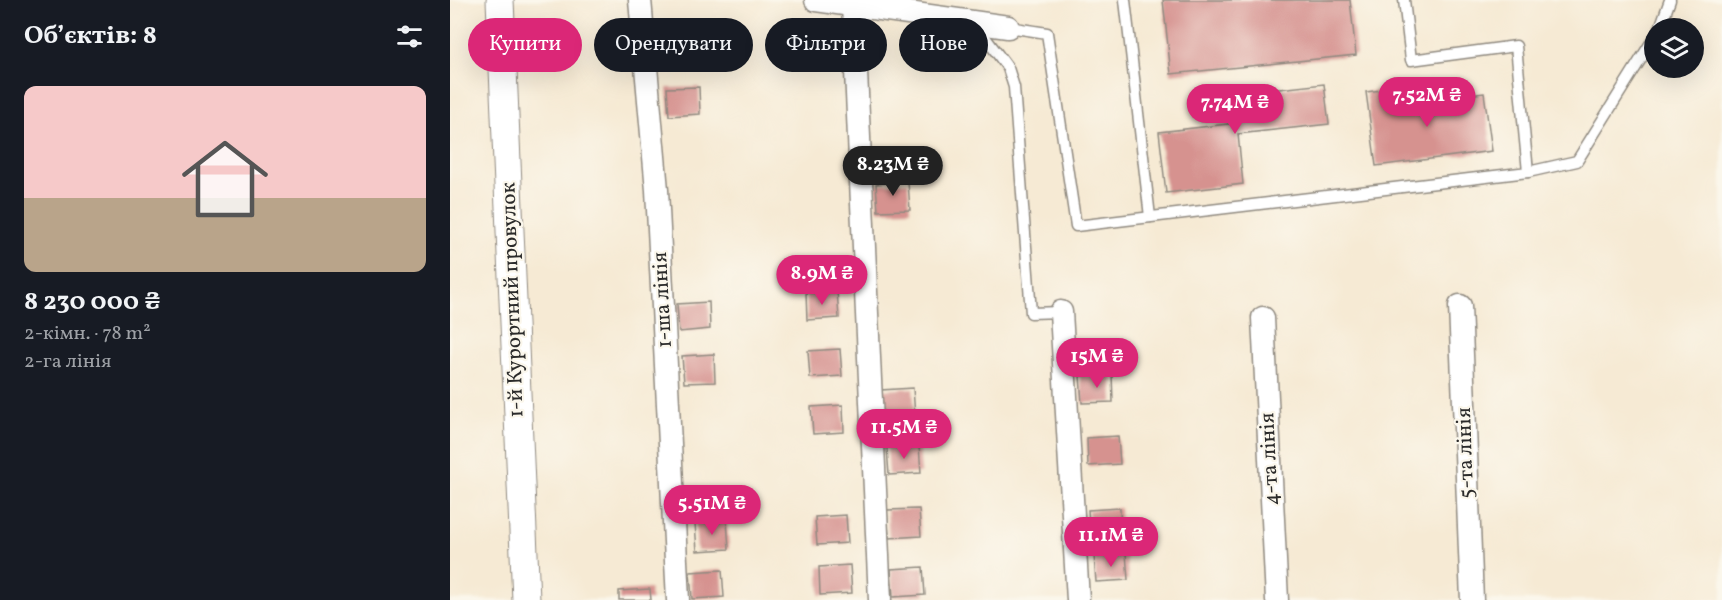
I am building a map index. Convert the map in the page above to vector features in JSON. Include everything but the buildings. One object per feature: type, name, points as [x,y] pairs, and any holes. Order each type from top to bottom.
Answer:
[{"type":"street","name":"1-й Курортний провулок","points":[[500,0],[526,600]]},
{"type":"street","name":"1-ша лінія","points":[[640,0],[657,190],[678,600]]},
{"type":"street","points":[[816,0],[946,18]]},
{"type":"street","points":[[853,5],[880,600]]},
{"type":"street","points":[[988,24],[1008,27]]},
{"type":"street","name":"5-та лінія","points":[[1460,306],[1472,600]]},
{"type":"street","points":[[1061,312],[1078,600]]},
{"type":"street","name":"4-та лінія","points":[[1263,318],[1277,600]]},
{"type":"lane","points":[[1125,0],[1149,217]]},
{"type":"lane","points":[[1404,0],[1411,60],[1516,46],[1528,172]]},
{"type":"lane","points":[[1664,18],[1670,0]]},
{"type":"lane","points":[[1008,27],[1047,33],[1076,226],[1528,172],[1577,161],[1644,54]]},
{"type":"lane","points":[[988,41],[1008,68],[1014,87],[1031,313],[1061,312]]}]
